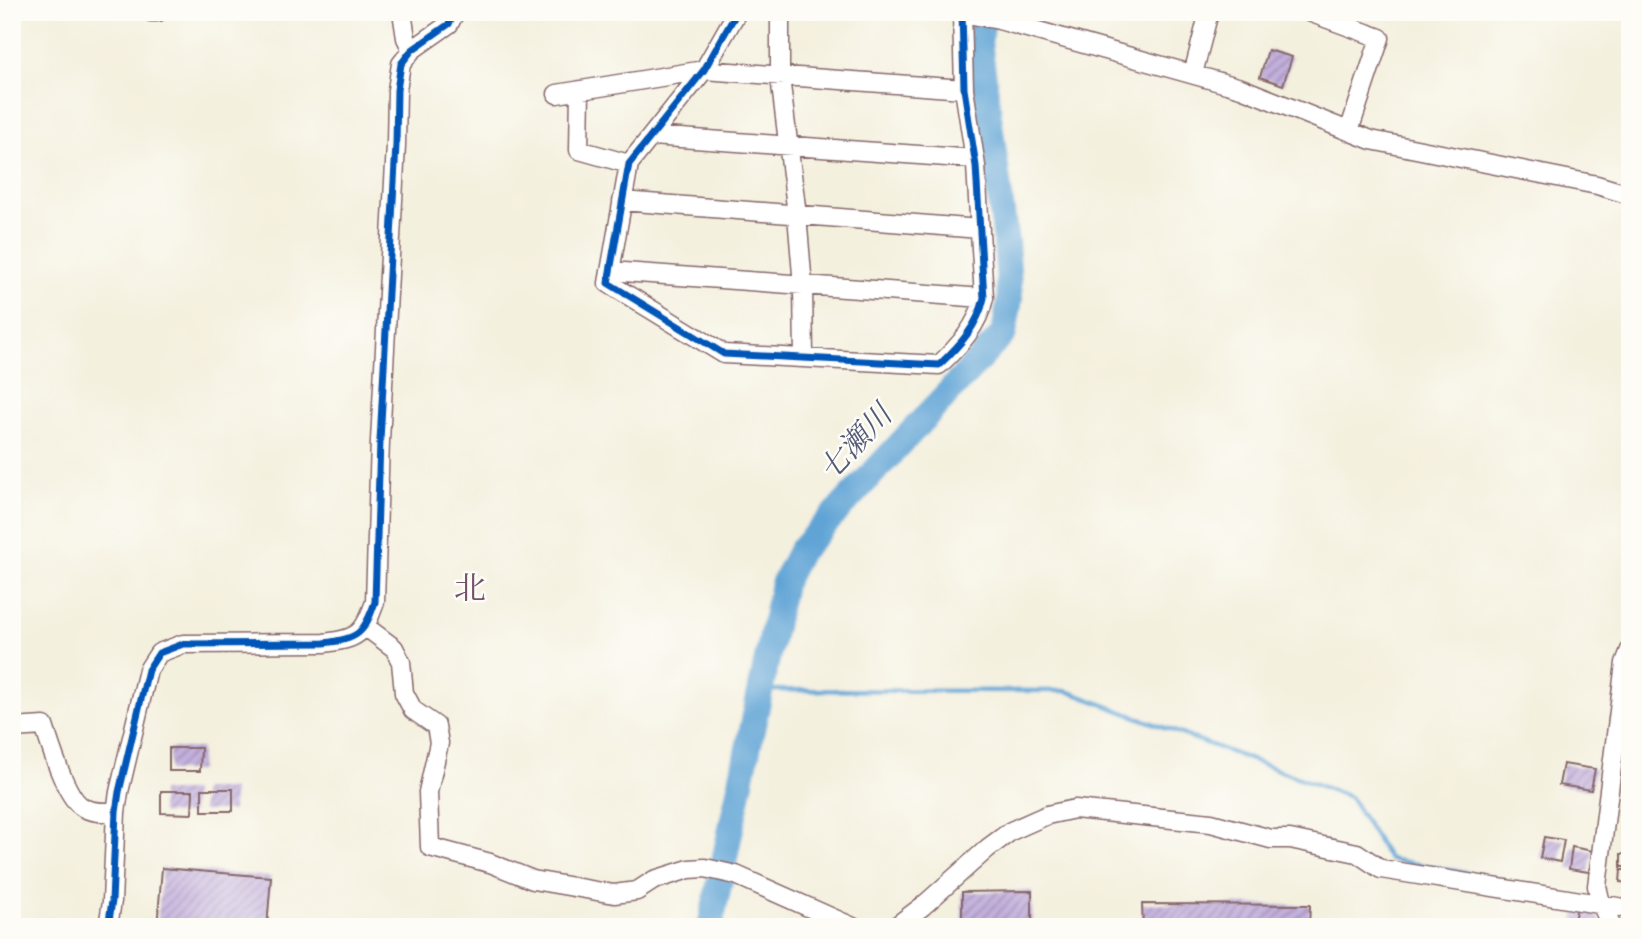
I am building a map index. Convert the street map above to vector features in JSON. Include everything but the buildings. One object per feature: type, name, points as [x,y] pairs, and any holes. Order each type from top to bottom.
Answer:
[{"type":"street","points":[[151,12],[158,12]]},
{"type":"street","points":[[402,12],[406,38],[412,50]]},
{"type":"street","points":[[108,927],[113,901],[116,812],[148,670],[159,653],[183,644],[324,643],[345,640],[366,627],[374,602],[397,90],[401,64],[412,50],[449,24],[455,12]]},
{"type":"street","points":[[737,12],[704,70],[629,164],[608,283],[724,354],[939,365],[967,336],[981,312],[984,298],[981,229],[975,159],[964,89],[960,12],[1073,40],[1241,88],[1371,140],[1597,185],[1630,195]]},
{"type":"street","points":[[779,12],[780,76],[803,286],[804,358]]},
{"type":"street","points":[[1193,74],[1209,12]]},
{"type":"street","points":[[1309,12],[1380,38],[1349,131]]},
{"type":"street","points":[[557,94],[704,70],[964,89]]},
{"type":"street","points":[[580,90],[579,150],[629,164]]},
{"type":"street","points":[[652,136],[975,159]]},
{"type":"street","points":[[622,201],[981,229]]},
{"type":"street","points":[[610,271],[984,298]]},
{"type":"street","points":[[366,627],[394,648],[401,662],[404,693],[413,710],[436,726],[439,743],[428,792],[430,847],[490,863],[533,880],[614,894],[637,891],[654,880],[689,869],[705,868],[736,875],[853,927]]},
{"type":"street","points":[[1612,927],[1601,904],[1597,886],[1625,663],[1630,650]]},
{"type":"street","points":[[12,728],[44,726],[70,793],[82,808],[95,812],[116,812]]},
{"type":"street","points":[[895,927],[1011,831],[1047,815],[1075,809],[1210,823],[1271,839],[1290,839],[1357,853],[1381,869],[1630,909]]},
{"type":"waterway","name":"七瀬川","points":[[710,927],[783,584],[800,551],[1004,333],[1010,299],[1006,242],[979,42],[985,12]]},
{"type":"waterway","points":[[760,690],[1067,691],[1350,797],[1389,859],[1505,880]]},
{"type":"cycle path","points":[[108,927],[119,792],[148,670],[159,653],[183,644],[336,641],[358,633],[371,613],[375,602],[397,90],[401,64],[412,50],[449,24],[455,12]]},
{"type":"cycle path","points":[[737,12],[704,70],[629,164],[608,283],[724,354],[939,365],[972,326],[984,298],[976,166],[964,89],[962,12]]},
{"type":"district","name":"北","points":[[470,589]]}]
